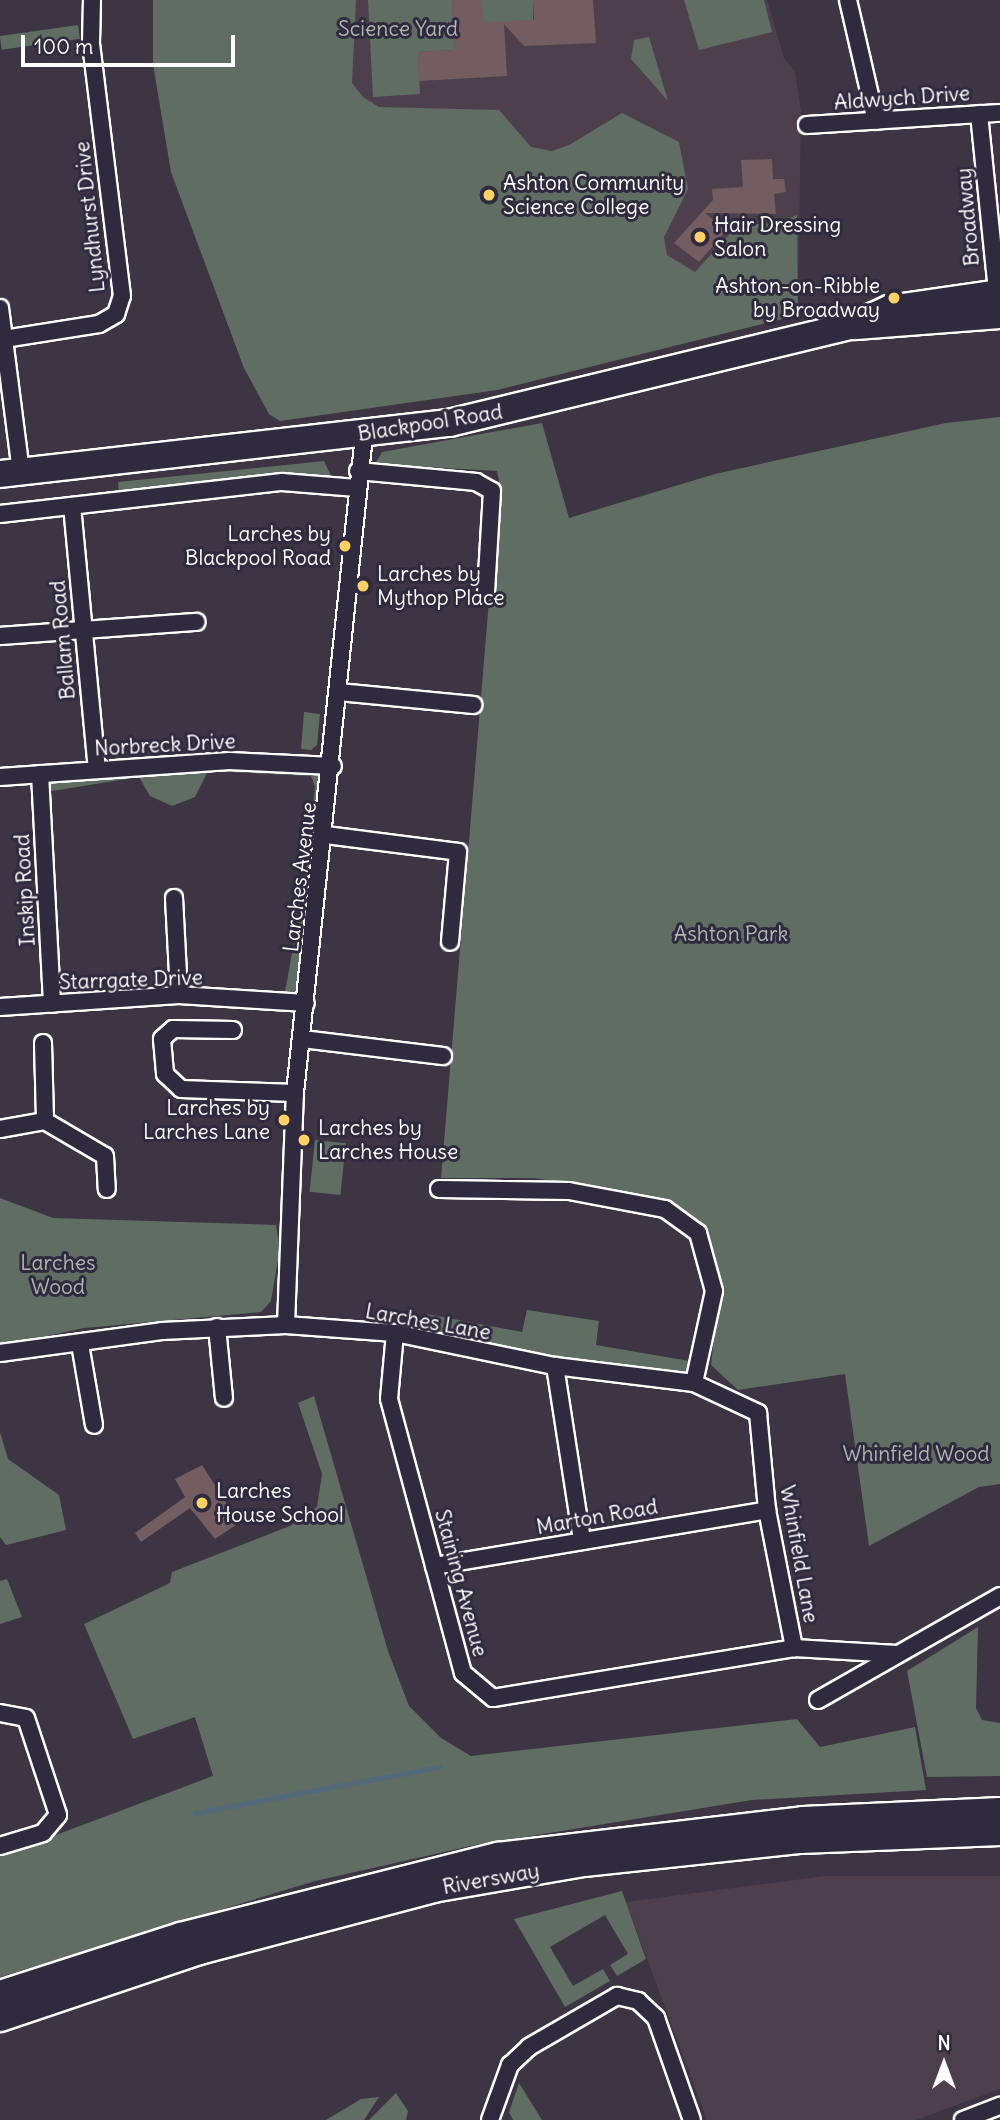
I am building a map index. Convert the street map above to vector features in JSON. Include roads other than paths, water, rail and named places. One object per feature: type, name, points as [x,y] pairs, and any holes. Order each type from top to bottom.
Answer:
[{"type":"highway","name":"Blackpool Road","points":[[10,473],[364,435],[501,412],[851,326],[888,309],[999,304]]},
{"type":"highway","name":"Riversway","points":[[0,1994],[181,1936],[498,1856],[803,1819],[1000,1811]]},
{"type":"highway","name":"Riversway","points":[[0,2018],[199,1951],[433,1889],[584,1863],[801,1840],[1000,1832]]},
{"type":"street","name":"Lyndhurst Drive","points":[[5,339],[99,324],[116,314],[122,296],[91,43],[92,0]]},
{"type":"street","points":[[848,0],[876,121]]},
{"type":"street","name":"Aldwych Drive","points":[[807,125],[1000,113]]},
{"type":"street","name":"Broadway","points":[[979,114],[999,304]]},
{"type":"street","points":[[0,307],[5,339],[10,473]]},
{"type":"street","name":"Larches Avenue","points":[[286,1325],[295,1093],[326,835],[356,488],[364,435]]},
{"type":"street","points":[[358,471],[475,482],[492,491],[486,593]]},
{"type":"street","points":[[0,514],[282,482],[356,488]]},
{"type":"street","name":"Ballam Road","points":[[72,506],[97,770]]},
{"type":"street","points":[[0,636],[197,622]]},
{"type":"street","points":[[339,692],[473,705]]},
{"type":"street","name":"Norbreck Drive","points":[[0,777],[229,761],[333,766]]},
{"type":"street","name":"Inskip Road","points":[[40,774],[52,1004]]},
{"type":"street","points":[[326,835],[458,852],[450,942]]},
{"type":"street","points":[[174,898],[178,995]]},
{"type":"street","name":"Starrgate Drive","points":[[0,1007],[178,995],[306,1003]]},
{"type":"street","points":[[209,1029],[210,997]]},
{"type":"street","points":[[233,1030],[173,1029],[162,1040],[164,1074],[181,1089],[295,1093]]},
{"type":"street","points":[[302,1039],[443,1056]]},
{"type":"street","points":[[43,1043],[45,1121]]},
{"type":"street","points":[[0,1129],[45,1121],[105,1156],[107,1189]]},
{"type":"street","points":[[439,1189],[569,1191],[665,1209],[698,1233],[714,1291],[694,1383]]},
{"type":"street","name":"Larches Lane","points":[[0,1353],[217,1327],[286,1325],[396,1333],[555,1366],[694,1383],[758,1413]]},
{"type":"street","points":[[217,1327],[224,1398]]},
{"type":"street","name":"Staining Avenue","points":[[396,1333],[389,1399],[463,1673],[493,1698],[794,1648]]},
{"type":"street","points":[[80,1345],[94,1425]]},
{"type":"street","points":[[555,1366],[582,1541]]},
{"type":"street","name":"Whinfield Lane","points":[[758,1413],[767,1510],[794,1648],[897,1654]]},
{"type":"street","name":"Marton Road","points":[[434,1566],[767,1510]]},
{"type":"street","points":[[818,1700],[1000,1595]]},
{"type":"street","points":[[0,1713],[26,1718],[58,1815],[43,1833],[0,1846]]},
{"type":"street","points":[[491,2120],[510,2065],[529,2047],[617,1996],[638,2001],[656,2018],[692,2120]]},
{"type":"street","points":[[963,2120],[1000,2106]]},
{"type":"waterway","points":[[195,1813],[439,1767]]},
{"type":"place","name":"Ashton Community Science College","points":[[489,195]]},
{"type":"place","name":"Hair Dressing Salon","points":[[700,237]]},
{"type":"place","name":"Ashton-on-Ribble by Broadway","points":[[894,298]]},
{"type":"place","name":"Larches by Blackpool Road","points":[[345,546]]},
{"type":"place","name":"Larches by Mythop Place","points":[[363,586]]},
{"type":"place","name":"Larches by Larches Lane","points":[[284,1120]]},
{"type":"place","name":"Larches by Larches House","points":[[304,1140]]},
{"type":"place","name":"Larches House School","points":[[202,1503]]},
{"type":"park label","name":"Science Yard","points":[[398,29]]},
{"type":"park label","name":"Ashton Park","points":[[731,934]]},
{"type":"park label","name":"Larches Wood","points":[[58,1275]]},
{"type":"park label","name":"Whinfield Wood","points":[[916,1454]]}]
